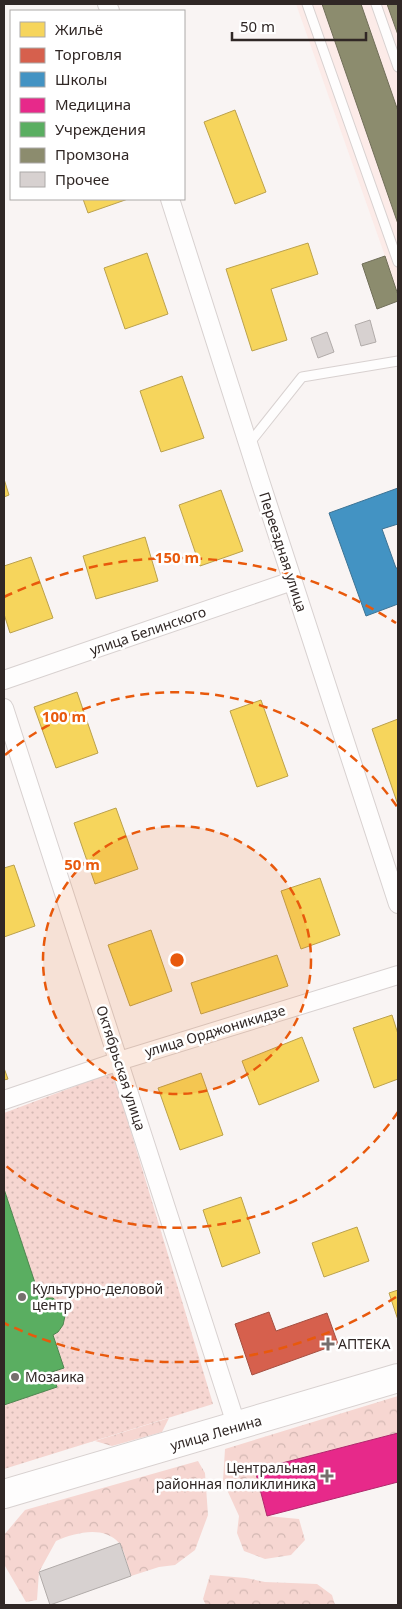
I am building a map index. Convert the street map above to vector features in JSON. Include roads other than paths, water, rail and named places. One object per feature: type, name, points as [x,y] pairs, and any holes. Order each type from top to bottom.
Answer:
[{"type":"main road","name":"улица Ленина","points":[[4,1494],[237,1427],[398,1378]]},
{"type":"street","name":"Переездная улица","points":[[170,200],[398,904]]},
{"type":"street","name":"улица Белинского","points":[[4,680],[292,581]]},
{"type":"street","name":"Октябрьская улица","points":[[4,708],[237,1427]]},
{"type":"street","name":"улица Орджоникидзе","points":[[4,1100],[118,1061],[398,975]]},
{"type":"lane","points":[[307,4],[398,262]]},
{"type":"lane","points":[[376,4],[398,67]]},
{"type":"lane","points":[[248,445],[302,377],[398,361]]},
{"type":"place","name":"Культурно-деловой центр","points":[[22,1297]]},
{"type":"place","name":"АПТЕКА","points":[[328,1344]]},
{"type":"place","name":"Мозаика","points":[[15,1377]]},
{"type":"place","name":"Центральная районная поликлиника","points":[[327,1476]]}]
